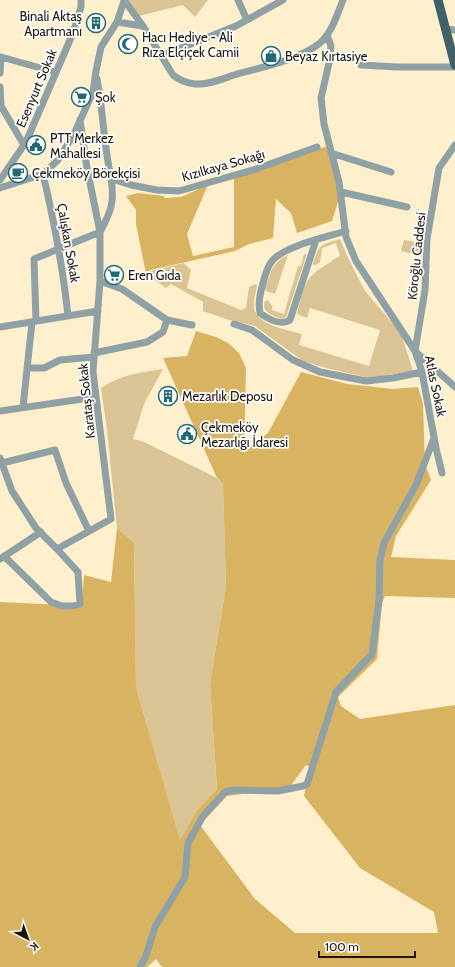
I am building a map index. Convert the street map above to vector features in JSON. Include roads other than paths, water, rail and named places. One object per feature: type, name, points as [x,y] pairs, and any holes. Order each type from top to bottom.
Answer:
[{"type":"main road","points":[[438,0],[455,66]]},
{"type":"street","name":"Esenyurt Sokak","points":[[0,180],[24,145],[73,33],[81,7],[81,0]]},
{"type":"street","points":[[124,0],[143,26],[168,68],[177,78],[191,83],[206,83],[285,60],[311,49],[320,43],[331,29],[343,0]]},
{"type":"street","points":[[0,188],[43,174],[58,160],[74,134],[93,92],[101,48],[117,22],[124,0]]},
{"type":"street","points":[[238,0],[247,20]]},
{"type":"street","points":[[161,56],[236,26],[283,0]]},
{"type":"street","points":[[117,22],[143,26]]},
{"type":"street","points":[[445,29],[455,30]]},
{"type":"street","points":[[327,35],[331,46],[329,63],[321,98],[324,124],[341,192],[346,237],[356,261],[416,351],[455,387]]},
{"type":"street","points":[[0,73],[1,57],[55,72]]},
{"type":"street","points":[[361,65],[397,67],[455,66]]},
{"type":"street","points":[[24,407],[27,368],[34,321],[34,258],[100,232],[105,223],[112,202],[112,179],[107,157],[96,70]]},
{"type":"street","points":[[0,87],[0,106],[24,145]]},
{"type":"street","points":[[80,120],[87,168],[100,232],[100,281],[122,289],[167,320],[192,325]]},
{"type":"street","name":"Köroğlu Caddesi","points":[[416,351],[425,290],[427,239],[440,168],[455,145]]},
{"type":"street","name":"Kızılkaya Sokağı","points":[[112,179],[131,185],[157,190],[179,191],[256,169],[317,147]]},
{"type":"street","points":[[331,154],[391,172]]},
{"type":"street","name":"Çalışkan Sokak","points":[[43,174],[64,280],[68,316]]},
{"type":"street","points":[[341,192],[407,207]]},
{"type":"street","points":[[316,240],[290,320],[286,323],[282,323],[266,318],[260,313],[258,302],[267,268],[271,262],[285,251],[316,240],[346,231]]},
{"type":"street","name":"Karataş Sokak","points":[[89,531],[111,518],[93,372],[100,281]]},
{"type":"street","points":[[0,327],[98,311]]},
{"type":"street","points":[[27,368],[44,368],[60,360],[94,355],[147,342],[163,332],[167,320]]},
{"type":"street","points":[[234,324],[252,330],[293,360],[320,372],[366,381],[394,378],[422,372]]},
{"type":"street","name":"Atlas Sokak","points":[[416,351],[422,372],[442,473]]},
{"type":"street","points":[[0,411],[96,397]]},
{"type":"street","points":[[140,967],[146,956],[155,927],[185,877],[188,843],[203,816],[220,797],[225,792],[229,791],[278,791],[307,784],[336,692],[372,654],[379,600],[380,560],[384,543],[416,485],[434,438]]},
{"type":"street","points":[[41,532],[2,557],[51,602],[62,606],[73,606],[80,604],[78,572],[41,532],[36,528],[12,491],[0,460],[55,450],[66,483],[89,531],[57,549]]},
{"type":"place","name":"Binali Aktaş Apartmanı","points":[[96,23]]},
{"type":"place","name":"Hacı Hediye - Ali Rıza Elçiçek Camii","points":[[128,44]]},
{"type":"place","name":"Beyaz Kırtasiye","points":[[271,56]]},
{"type":"place","name":"Şok","points":[[81,97]]},
{"type":"place","name":"PTT Merkez Mahallesi","points":[[36,145]]},
{"type":"place","name":"Çekmeköy Börekçisi","points":[[18,173]]},
{"type":"place","name":"Eren Gıda","points":[[114,275]]},
{"type":"place","name":"Mezarlık Deposu","points":[[168,396]]},
{"type":"place","name":"Çekmeköy Mezarlığı İdaresi","points":[[187,434]]}]
